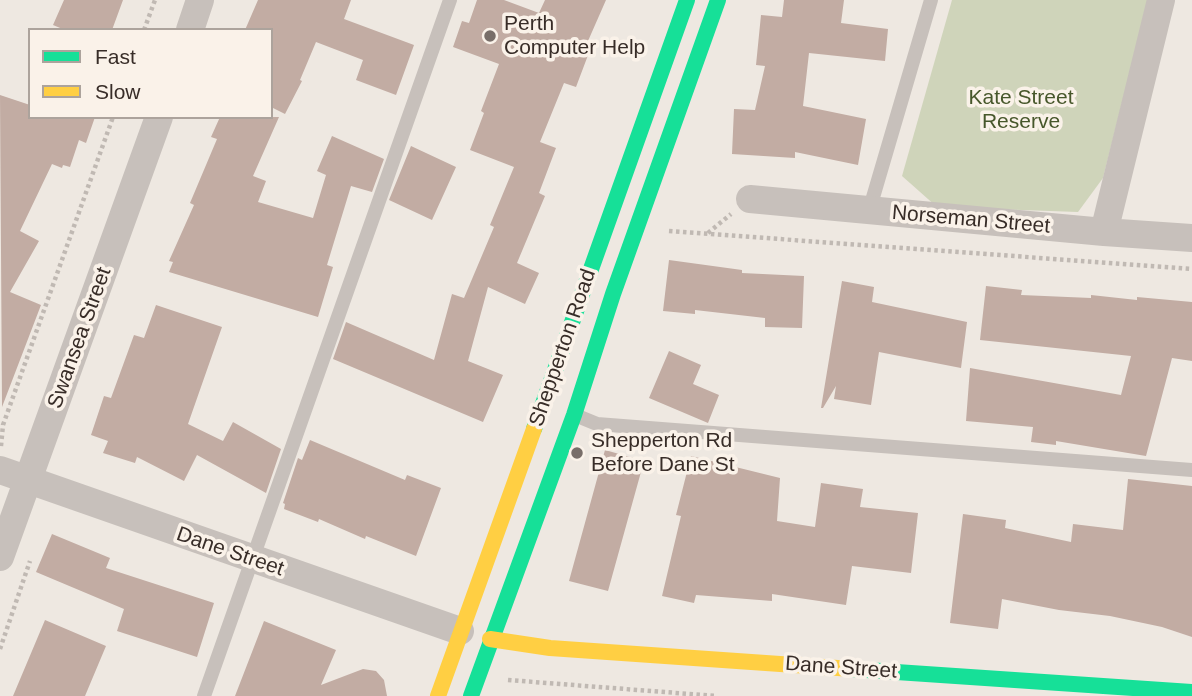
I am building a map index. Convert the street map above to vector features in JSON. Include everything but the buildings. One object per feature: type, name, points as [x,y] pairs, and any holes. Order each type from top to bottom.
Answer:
[{"type":"main road","name":"Shepperton Road","points":[[438,696],[687,0]]},
{"type":"main road","name":"Shepperton Road","points":[[471,696],[574,415],[613,294],[718,0]]},
{"type":"main road","name":"Dane Street","points":[[490,639],[550,648],[1192,692]]},
{"type":"street","points":[[191,28],[200,0]]},
{"type":"street","points":[[1104,232],[1161,0]]},
{"type":"street","name":"Swansea Street","points":[[0,557],[158,119]]},
{"type":"street","name":"Norseman Street","points":[[750,199],[1192,239]]},
{"type":"street","name":"Dane Street","points":[[0,470],[460,631]]},
{"type":"lane","points":[[204,696],[450,0]]},
{"type":"lane","points":[[869,211],[931,0]]},
{"type":"lane","points":[[574,415],[597,424],[1192,470]]},
{"type":"path","points":[[145,28],[155,0]]},
{"type":"path","points":[[1,447],[4,425],[112,119]]},
{"type":"path","points":[[664,231],[1192,269]]},
{"type":"path","points":[[0,649],[30,560]]},
{"type":"path","points":[[498,680],[716,696]]},
{"type":"green space","name":"Kate Street Reserve","points":[[952,0],[1148,0],[1103,178],[1078,212],[937,207],[902,176]]},
{"type":"traffic: fast","points":[[534,429],[687,0]]},
{"type":"traffic: fast","points":[[471,696],[574,415],[613,294],[718,0]]},
{"type":"traffic: fast","points":[[852,669],[1192,692]]},
{"type":"traffic: slow","points":[[438,696],[534,429]]},
{"type":"traffic: slow","points":[[490,639],[550,648],[852,669]]},
{"type":"place","name":"Perth Computer Help","points":[[490,36]]},
{"type":"place","name":"Shepperton Rd Before Dane St","points":[[577,453]]}]
